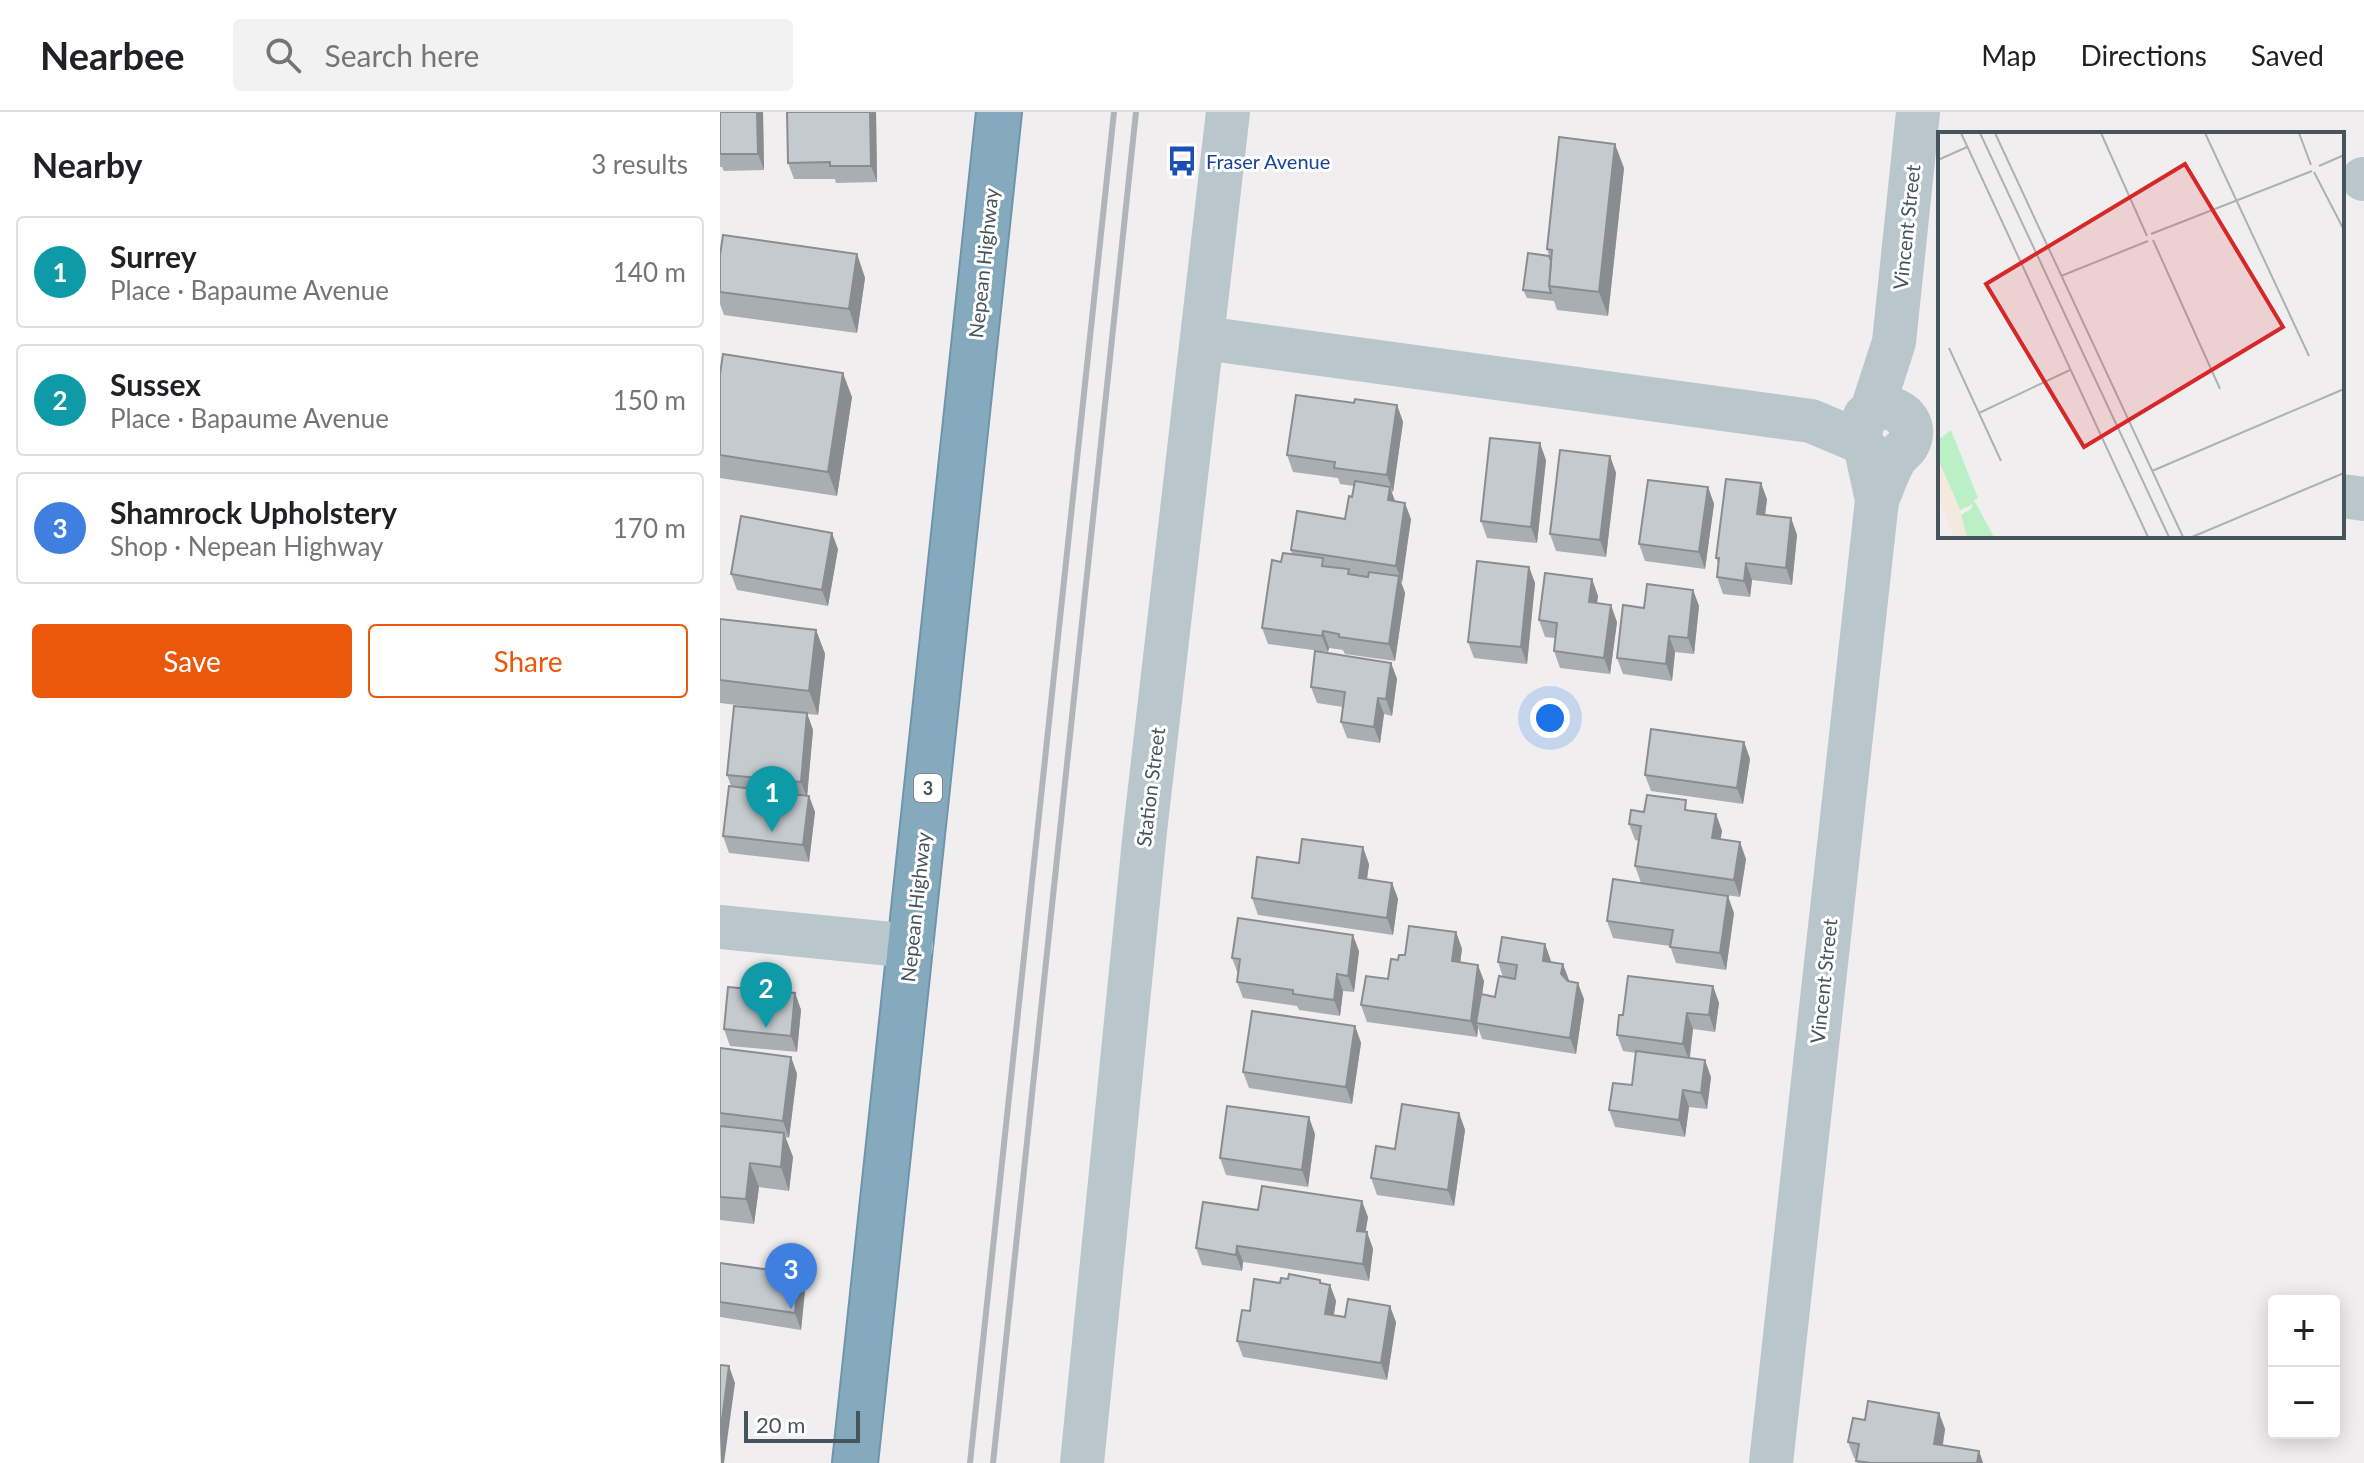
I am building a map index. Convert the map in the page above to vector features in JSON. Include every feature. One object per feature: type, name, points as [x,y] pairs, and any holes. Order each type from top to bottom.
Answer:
[{"type":"highway","name":"Nepean Highway","points":[[855,1463],[999,112]]},
{"type":"street","name":"Station Street","points":[[1082,1463],[1142,853],[1228,112]]},
{"type":"street","name":"Vincent Street","points":[[1771,1463],[1877,500],[1896,433],[1894,342],[1918,112]]},
{"type":"street","points":[[1203,338],[1811,421],[1845,419],[1896,433]]},
{"type":"street","points":[[2344,496],[2364,499]]},
{"type":"street","points":[[720,927],[911,946]]},
{"type":"building","points":[[720,112],[757,112],[758,154],[720,154]]},
{"type":"building","points":[[787,112],[870,112],[871,166],[830,166],[830,162],[788,163]]},
{"type":"building","points":[[1559,137],[1615,144],[1599,292],[1549,286],[1552,250],[1547,249]]},
{"type":"building","points":[[723,235],[857,254],[849,309],[720,292]]},
{"type":"building","points":[[1528,253],[1549,256],[1551,293],[1523,290]]},
{"type":"building","points":[[723,354],[843,373],[828,472],[720,455],[720,374]]},
{"type":"building","points":[[1296,395],[1397,405],[1387,475],[1334,468],[1335,462],[1287,455]]},
{"type":"building","points":[[1490,438],[1540,443],[1531,527],[1481,521]]},
{"type":"building","points":[[1560,450],[1610,456],[1600,540],[1550,534]]},
{"type":"building","points":[[1726,479],[1761,483],[1757,514],[1791,518],[1786,568],[1746,563],[1744,581],[1717,577],[1719,558],[1716,558]]},
{"type":"building","points":[[1648,480],[1708,487],[1699,552],[1639,544]]},
{"type":"building","points":[[1355,481],[1390,487],[1388,500],[1405,503],[1396,566],[1291,550],[1297,511],[1345,519]]},
{"type":"building","points":[[741,516],[832,533],[822,590],[731,574]]},
{"type":"building","points":[[1283,553],[1323,558],[1322,566],[1349,569],[1348,574],[1368,577],[1369,572],[1399,576],[1389,644],[1339,637],[1339,634],[1323,631],[1322,636],[1262,628],[1272,560],[1281,562]]},
{"type":"building","points":[[1477,561],[1529,567],[1521,647],[1468,642]]},
{"type":"building","points":[[1545,573],[1592,579],[1589,602],[1611,605],[1604,658],[1554,651],[1557,623],[1539,620]]},
{"type":"building","points":[[1647,584],[1693,590],[1688,638],[1669,636],[1666,664],[1617,658],[1623,605],[1644,608]]},
{"type":"building","points":[[720,619],[816,630],[809,691],[720,680]]},
{"type":"building","points":[[1315,651],[1391,663],[1386,699],[1378,698],[1374,727],[1341,722],[1345,692],[1311,687]]},
{"type":"building","points":[[734,706],[807,713],[801,782],[727,775]]},
{"type":"building","points":[[1651,729],[1744,742],[1737,788],[1645,775]]},
{"type":"building","points":[[729,786],[809,796],[803,845],[723,836]]},
{"type":"building","points":[[1647,795],[1686,800],[1685,810],[1716,814],[1712,838],[1740,842],[1734,880],[1635,866],[1641,826],[1629,824],[1631,810],[1644,812]]},
{"type":"building","points":[[1302,839],[1363,847],[1359,878],[1392,883],[1387,918],[1252,898],[1257,857],[1299,863]]},
{"type":"building","points":[[1613,879],[1728,896],[1720,953],[1670,947],[1673,930],[1607,921]]},
{"type":"building","points":[[1238,918],[1353,935],[1348,976],[1337,974],[1334,1000],[1237,982],[1240,959],[1232,958]]},
{"type":"building","points":[[1409,926],[1456,932],[1452,961],[1478,965],[1471,1021],[1361,1005],[1366,976],[1388,979],[1391,959],[1398,960],[1399,955],[1405,955]]},
{"type":"building","points":[[1502,937],[1545,944],[1543,961],[1563,964],[1561,974],[1568,981],[1578,983],[1570,1038],[1476,1023],[1481,994],[1495,997],[1499,976],[1515,979],[1517,965],[1498,962]]},
{"type":"building","points":[[1628,976],[1713,986],[1709,1015],[1687,1013],[1683,1044],[1617,1035]]},
{"type":"building","points":[[728,987],[795,993],[791,1036],[724,1029]]},
{"type":"building","points":[[1252,1011],[1355,1026],[1346,1087],[1243,1072]]},
{"type":"building","points":[[720,1048],[791,1057],[783,1121],[720,1113]]},
{"type":"building","points":[[1636,1051],[1705,1060],[1701,1093],[1683,1090],[1679,1120],[1609,1110],[1613,1083],[1632,1085]]},
{"type":"building","points":[[1402,1104],[1459,1113],[1448,1190],[1371,1178],[1376,1146],[1395,1149]]},
{"type":"building","points":[[1227,1106],[1309,1117],[1302,1170],[1220,1158]]},
{"type":"building","points":[[720,1126],[784,1133],[781,1167],[750,1163],[746,1199],[720,1197]]},
{"type":"building","points":[[1262,1186],[1362,1201],[1357,1231],[1367,1232],[1363,1264],[1237,1246],[1236,1255],[1196,1248],[1203,1202],[1258,1210]]},
{"type":"building","points":[[720,1263],[799,1274],[795,1313],[720,1302]]},
{"type":"building","points":[[1289,1274],[1330,1285],[1325,1314],[1345,1317],[1348,1299],[1390,1306],[1381,1363],[1237,1341],[1242,1310],[1250,1311],[1254,1279],[1280,1283],[1281,1278],[1288,1279]]},
{"type":"building","points":[[720,1365],[729,1366],[720,1435]]},
{"type":"building","points":[[1868,1401],[1939,1413],[1934,1444],[1979,1451],[1977,1463],[1856,1461],[1859,1444],[1848,1442],[1853,1418],[1865,1420]]},
{"type":"railway","points":[[970,1463],[1114,112]]},
{"type":"railway","points":[[993,1463],[1136,112]]},
{"type":"place","name":"Fraser Avenue","points":[[1182,161]]},
{"type":"place","name":"Surrey","points":[[772,832]]},
{"type":"place","name":"Sussex","points":[[766,1028]]},
{"type":"place","name":"Shamrock Upholstery","points":[[791,1309]]}]
